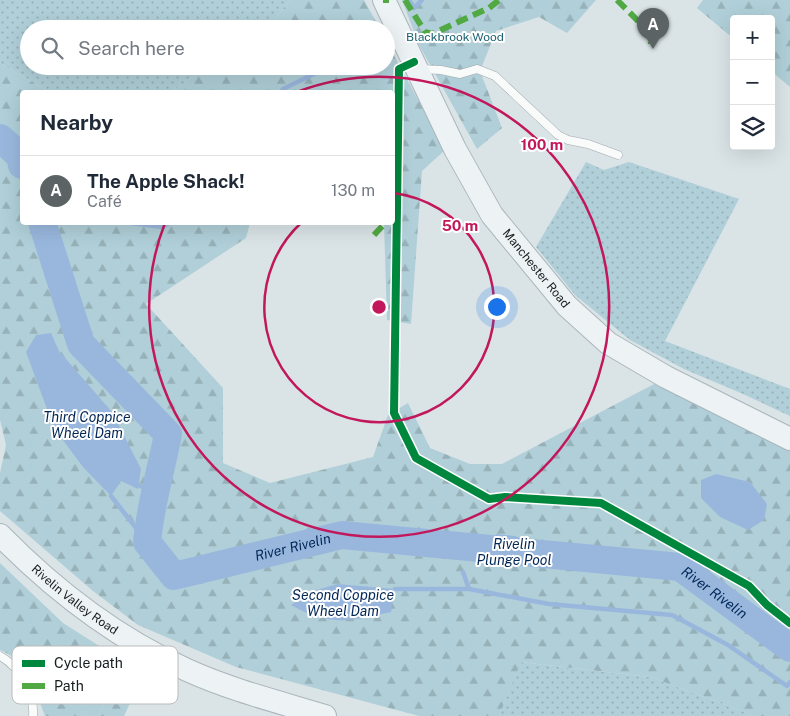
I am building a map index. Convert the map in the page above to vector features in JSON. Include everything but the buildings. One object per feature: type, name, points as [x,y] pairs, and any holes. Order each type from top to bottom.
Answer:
[{"type":"main road","name":"Manchester Road","points":[[384,0],[393,20]]},
{"type":"main road","name":"Manchester Road","points":[[395,23],[455,149],[492,215],[567,306],[608,343],[666,377],[742,413],[790,439]]},
{"type":"main road","name":"Rivelin Valley Road","points":[[0,535],[67,597],[138,646]]},
{"type":"main road","name":"Rivelin Valley Road","points":[[178,665],[205,678],[325,716]]},
{"type":"lane","points":[[416,68],[460,74],[477,69],[495,76],[558,134],[568,140],[588,144],[618,155]]},
{"type":"lane","points":[[0,656],[12,664]]},
{"type":"lane","points":[[29,704],[33,716]]},
{"type":"green space","points":[[0,0],[290,0],[274,20],[20,20],[20,75],[0,63]]},
{"type":"green space","points":[[290,0],[364,0],[375,20],[274,20]]},
{"type":"green space","name":"Blackbrook Wood","points":[[402,0],[596,0],[567,33],[539,17],[496,31],[480,71],[502,128],[477,149],[419,45]]},
{"type":"green space","points":[[703,0],[790,0],[790,87],[775,74],[775,15],[730,15],[730,36],[697,8]]},
{"type":"green space","points":[[395,57],[445,150],[422,171],[411,324],[387,320],[384,225],[395,225],[395,90],[174,90],[195,75],[395,75]]},
{"type":"green space","points":[[0,63],[46,90],[20,90],[20,225],[249,225],[246,238],[146,304],[223,388],[223,463],[270,483],[373,457],[388,415],[408,403],[430,448],[470,464],[502,464],[656,383],[790,451],[790,716],[756,716],[650,677],[521,662],[499,716],[419,716],[236,667],[138,625],[93,591],[0,511],[0,473],[6,445],[0,420]]},
{"type":"green space","points":[[20,75],[195,75],[174,90],[46,90]]},
{"type":"green space","points":[[586,162],[604,170],[629,162],[739,199],[665,341],[790,389],[790,416],[684,369],[630,340],[575,295],[536,247]]},
{"type":"green space","points":[[0,563],[63,623],[99,646],[12,646],[12,657],[0,650]]},
{"type":"green space","points":[[520,662],[650,677],[756,716],[499,716]]},
{"type":"green space","points":[[41,704],[67,704],[90,716],[45,716]]},
{"type":"green space","points":[[67,704],[104,704],[98,716],[90,716]]},
{"type":"green space","points":[[104,704],[130,704],[124,716],[98,716]]},
{"type":"water","name":"Third Coppice Wheel Dam","points":[[51,333],[59,351],[112,412],[141,469],[138,489],[121,481],[111,496],[83,467],[54,428],[26,352],[36,335]]},
{"type":"water","points":[[716,474],[750,482],[767,504],[764,520],[748,530],[720,517],[701,498],[701,480]]},
{"type":"water","name":"Rivelin Plunge Pool","points":[[496,534],[515,536],[530,542],[531,564],[509,567],[490,549]]},
{"type":"water","name":"Second Coppice Wheel Dam","points":[[337,584],[395,589],[391,612],[352,620],[340,620],[317,617],[291,605],[310,592]]},
{"type":"waterway","points":[[409,0],[414,8],[422,0]]},
{"type":"waterway","points":[[282,90],[312,75]]},
{"type":"waterway","name":"River Rivelin","points":[[0,138],[20,156]]},
{"type":"waterway","name":"River Rivelin","points":[[43,225],[81,344],[168,434],[153,502],[147,542],[174,576],[342,535],[680,567],[790,648]]},
{"type":"waterway","points":[[147,225],[162,227],[166,225]]},
{"type":"waterway","points":[[138,485],[157,493]]},
{"type":"waterway","points":[[111,496],[147,542]]},
{"type":"waterway","points":[[463,572],[469,589],[549,604],[672,615],[728,645],[787,686],[790,682]]},
{"type":"waterway","points":[[395,589],[469,589]]},
{"type":"marked path","points":[[405,0],[425,32],[432,34],[489,8],[499,0]]},
{"type":"marked path","points":[[617,0],[645,28],[651,43]]},
{"type":"marked path","points":[[374,235],[383,225]]},
{"type":"cycle path","points":[[414,62],[399,69],[394,413],[416,458],[489,499],[505,497],[601,503],[749,586],[767,605],[790,623]]},
{"type":"place","name":"The Apple Shack!","points":[[653,49]]}]
